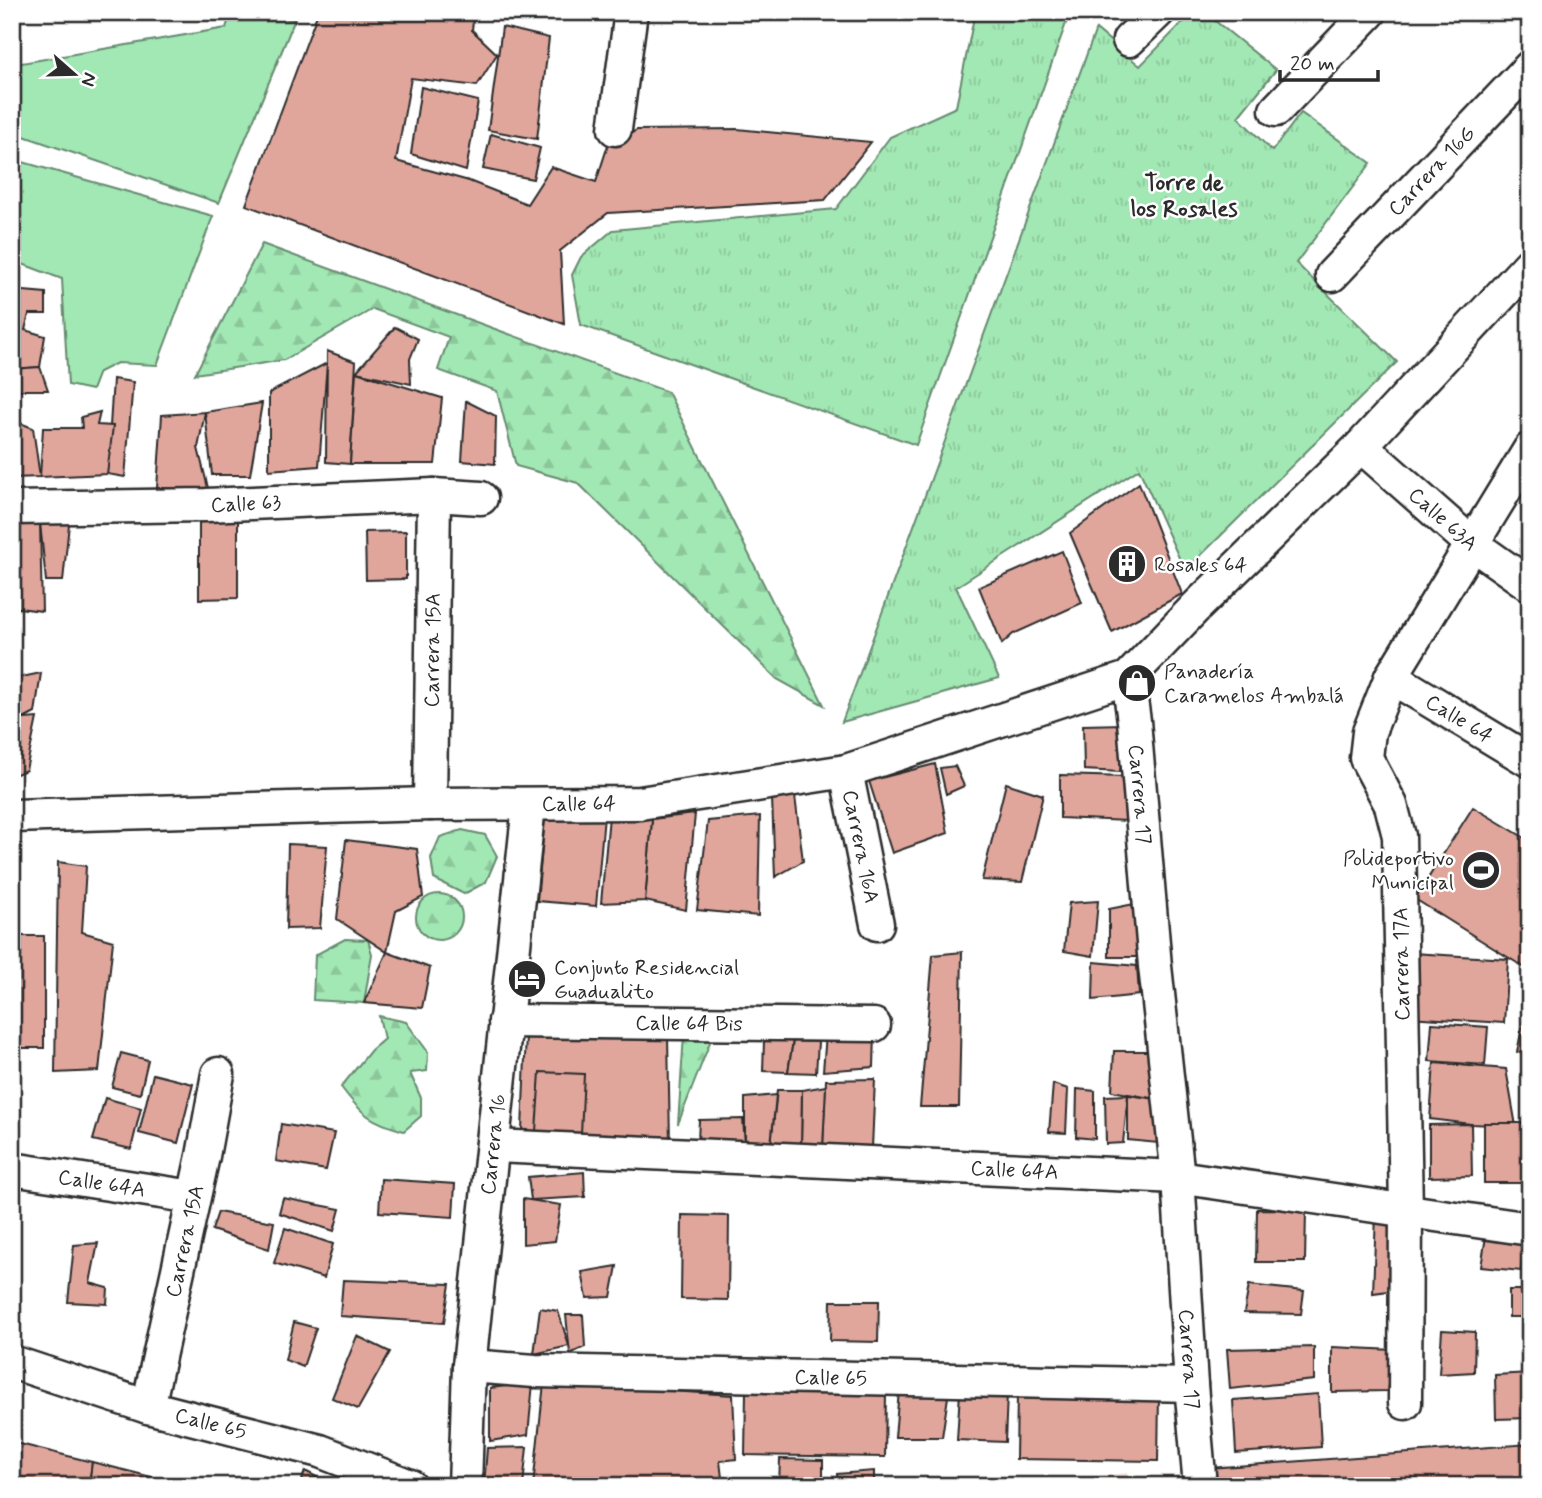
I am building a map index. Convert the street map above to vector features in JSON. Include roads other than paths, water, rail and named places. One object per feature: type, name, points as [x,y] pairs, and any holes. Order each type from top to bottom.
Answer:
[{"type":"street","points":[[615,129],[631,12]]},
{"type":"street","points":[[1129,40],[1158,12]]},
{"type":"street","points":[[1276,110],[1370,12]]},
{"type":"street","name":"Carrera 16G","points":[[1332,275],[1530,67]]},
{"type":"street","points":[[1128,678],[1195,608],[1361,446],[1530,264]]},
{"type":"street","name":"Calle 63A","points":[[1361,446],[1472,544],[1530,585]]},
{"type":"street","name":"Carrera 17A","points":[[1405,1403],[1406,1210],[1399,836],[1391,805],[1366,758],[1368,732],[1391,677],[1530,449]]},
{"type":"street","name":"Calle 63","points":[[12,508],[206,505],[434,495],[481,498]]},
{"type":"street","name":"Carrera 15A","points":[[430,804],[434,495]]},
{"type":"street","name":"Calle 64","points":[[1391,677],[1530,761]]},
{"type":"street","name":"Calle 64","points":[[12,816],[430,804],[640,803],[846,771],[1128,678]]},
{"type":"street","name":"Carrera 17","points":[[1128,678],[1178,1177],[1200,1486]]},
{"type":"street","name":"Carrera 16A","points":[[846,771],[877,924]]},
{"type":"street","name":"Carrera 16","points":[[466,1486],[469,1366],[529,805]]},
{"type":"street","name":"Calle 64 Bis","points":[[505,1021],[874,1025]]},
{"type":"street","name":"Carrera 15A","points":[[148,1407],[218,1074]]},
{"type":"street","name":"Calle 64A","points":[[494,1146],[1178,1177],[1530,1229]]},
{"type":"street","name":"Calle 64A","points":[[12,1168],[193,1197]]},
{"type":"street","name":"Calle 65","points":[[12,1362],[148,1407],[320,1451],[410,1486]]},
{"type":"street","name":"Calle 65","points":[[469,1366],[535,1371],[1191,1385]]},
{"type":"place","name":"Rosales 64","points":[[1127,564]]},
{"type":"place","name":"Panadería Caramelos Ambalá","points":[[1137,683]]},
{"type":"place","name":"Polideportivo Municipal","points":[[1481,870]]},
{"type":"place","name":"Conjunto Residencial Guadualito","points":[[527,979]]},
{"type":"district","name":"Torre de los Rosales","points":[[1184,195]]}]
